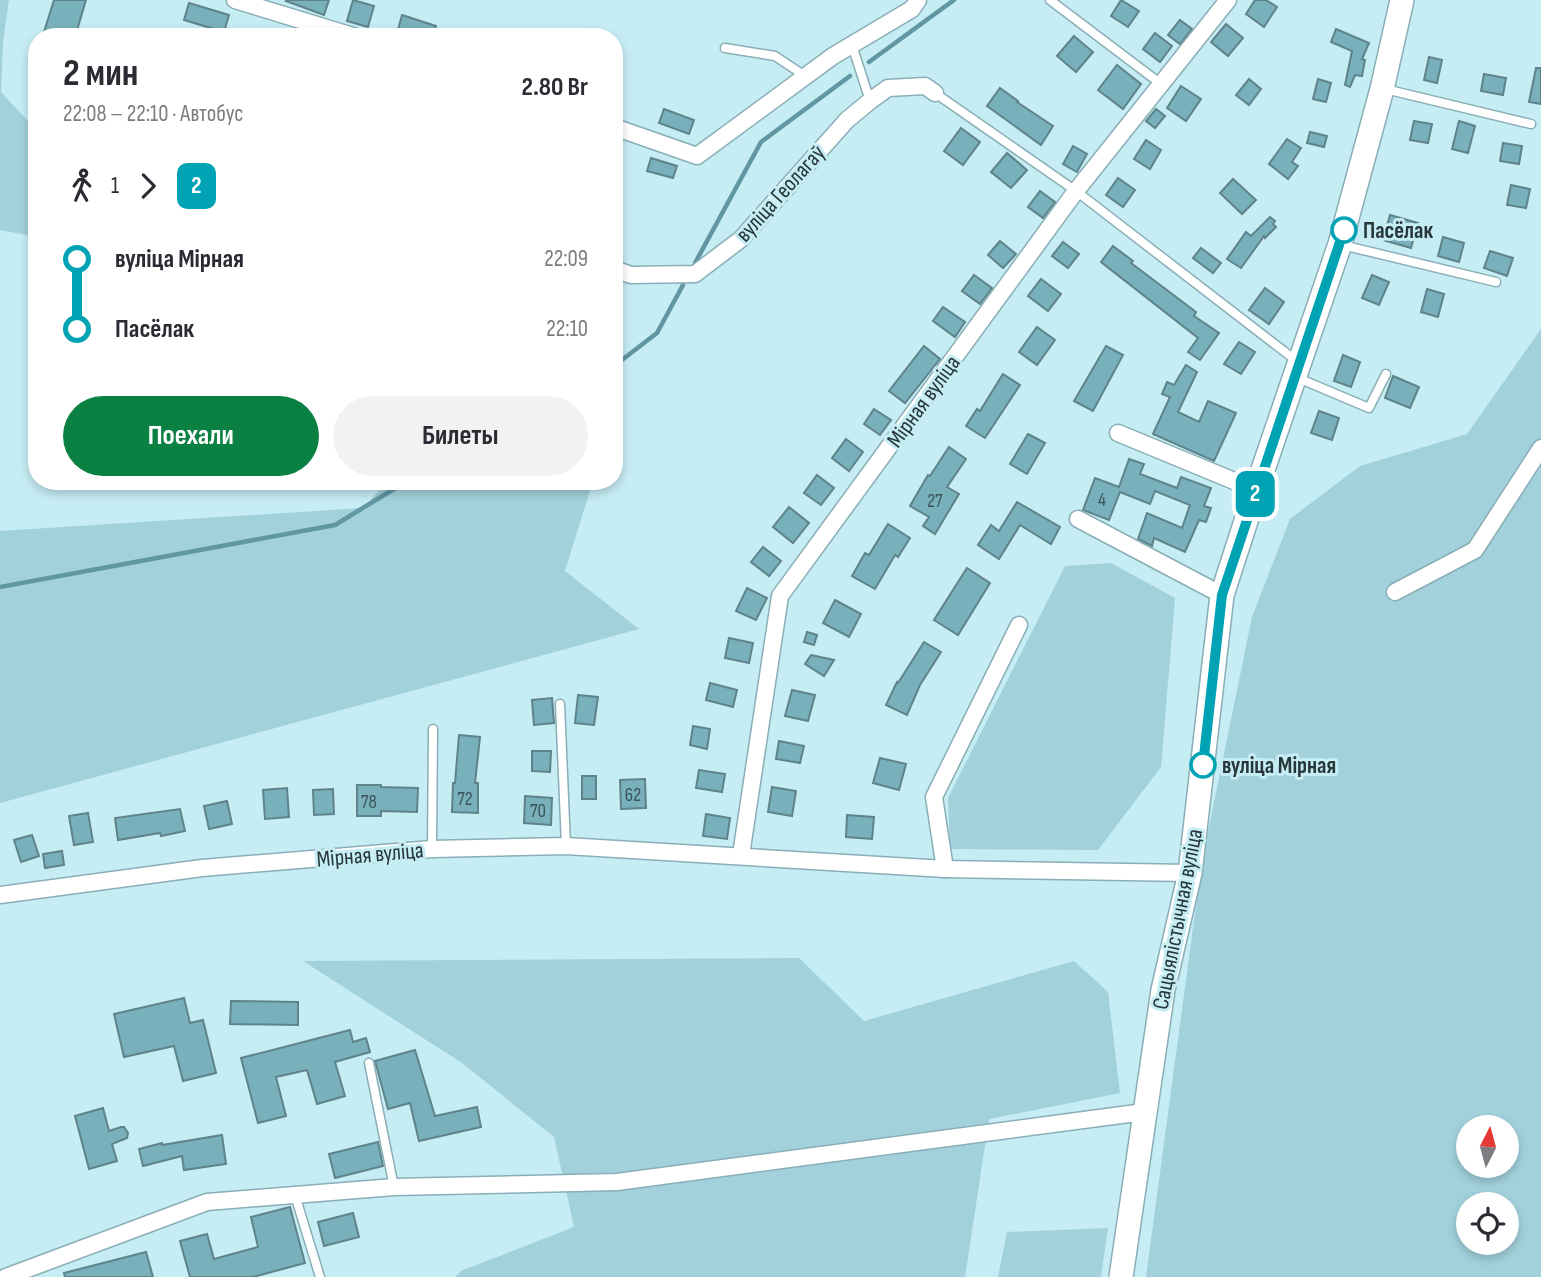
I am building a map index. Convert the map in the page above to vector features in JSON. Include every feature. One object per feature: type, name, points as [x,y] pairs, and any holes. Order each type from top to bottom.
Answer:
[{"type":"main road","name":"Сацыялістычная вуліца","points":[[1121,1277],[1163,990],[1190,873],[1222,595],[1340,244],[1382,89],[1402,0]]},
{"type":"street","points":[[235,0],[327,28]]},
{"type":"street","points":[[623,130],[697,156],[833,56],[912,9],[918,0]]},
{"type":"street","name":"Мірная вуліца","points":[[741,855],[780,596],[1076,191],[1228,0]]},
{"type":"street","name":"вуліца Геолагаў","points":[[623,272],[632,275],[695,274],[741,239],[847,120],[870,101],[888,88],[925,86],[935,93]]},
{"type":"street","points":[[1118,433],[1256,490]]},
{"type":"street","points":[[1395,592],[1475,550],[1541,448]]},
{"type":"street","points":[[1078,519],[1222,595]]},
{"type":"street","points":[[946,869],[934,797],[1019,625]]},
{"type":"street","name":"Мірная вуліца","points":[[0,895],[202,868],[432,849],[566,845],[946,869],[1190,873]]},
{"type":"street","points":[[6,1277],[207,1202],[394,1187],[617,1182],[1144,1112]]},
{"type":"lane","points":[[1050,0],[1161,84]]},
{"type":"lane","points":[[852,45],[870,101]]},
{"type":"lane","points":[[725,48],[775,57],[805,76]]},
{"type":"lane","points":[[1382,89],[1531,124]]},
{"type":"lane","points":[[935,93],[1076,191],[1298,370],[1369,408],[1386,374]]},
{"type":"lane","points":[[1340,244],[1496,282]]},
{"type":"lane","points":[[560,704],[566,845]]},
{"type":"lane","points":[[432,849],[433,729]]},
{"type":"lane","points":[[369,1063],[394,1187]]},
{"type":"lane","points":[[295,1195],[320,1277]]},
{"type":"shaded area","points":[[0,0],[9,0],[3,42],[1,92],[28,121],[28,235],[0,230]]},
{"type":"shaded area","points":[[1541,329],[1541,1277],[1146,1277],[1202,861],[1252,617],[1290,519],[1360,466],[1467,434]]},
{"type":"shaded area","points":[[380,490],[590,490],[565,571],[639,629],[0,803],[0,531],[363,508]]},
{"type":"shaded area","points":[[1111,563],[1175,598],[1161,767],[1098,850],[950,849],[948,798],[1065,566]]},
{"type":"shaded area","points":[[799,958],[864,1021],[1074,961],[1108,992],[1120,1093],[989,1119],[965,1277],[455,1277],[461,1271],[574,1227],[554,1137],[462,1063],[303,961]]},
{"type":"shaded area","points":[[1108,1228],[1101,1277],[998,1277],[1007,1232]]},
{"type":"building","points":[[54,0],[86,0],[78,28],[45,28]]},
{"type":"building","points":[[287,0],[329,0],[324,15]]},
{"type":"building","points":[[353,0],[374,6],[368,27],[347,21]]},
{"type":"building","points":[[1121,0],[1139,11],[1128,27],[1111,16]]},
{"type":"building","points":[[1255,0],[1266,0],[1277,7],[1264,27],[1246,14]]},
{"type":"building","points":[[189,3],[229,15],[225,28],[211,28],[184,20]]},
{"type":"building","points":[[402,15],[436,26],[435,28],[398,28]]},
{"type":"building","points":[[1180,20],[1192,29],[1180,44],[1168,35]]},
{"type":"building","points":[[1226,24],[1243,38],[1228,56],[1211,42]]},
{"type":"building","points":[[1336,29],[1369,43],[1362,59],[1365,60],[1362,76],[1355,75],[1350,87],[1345,85],[1352,51],[1331,42]]},
{"type":"building","points":[[1155,33],[1172,46],[1160,62],[1143,49]]},
{"type":"building","points":[[1074,36],[1093,52],[1076,72],[1057,56]]},
{"type":"building","points":[[1429,57],[1442,60],[1437,83],[1424,80]]},
{"type":"building","points":[[1117,65],[1141,84],[1123,109],[1098,90]]},
{"type":"building","points":[[1536,68],[1541,68],[1541,104],[1529,102]]},
{"type":"building","points":[[1484,74],[1506,78],[1503,95],[1481,91]]},
{"type":"building","points":[[1249,79],[1261,89],[1249,105],[1236,95]]},
{"type":"building","points":[[1318,79],[1331,83],[1326,102],[1313,99]]},
{"type":"building","points":[[1181,86],[1201,99],[1186,121],[1167,108]]},
{"type":"building","points":[[1000,88],[1053,126],[1041,145],[987,106]]},
{"type":"building","points":[[664,109],[694,120],[689,134],[659,123]]},
{"type":"building","points":[[1156,109],[1165,116],[1155,128],[1146,121]]},
{"type":"building","points":[[1414,121],[1432,124],[1428,143],[1410,140]]},
{"type":"building","points":[[1459,121],[1475,126],[1468,153],[1452,149]]},
{"type":"building","points":[[961,128],[980,142],[963,165],[944,151]]},
{"type":"building","points":[[1310,132],[1327,136],[1324,147],[1307,143]]},
{"type":"building","points":[[1287,139],[1301,148],[1292,162],[1298,166],[1288,179],[1269,164]]},
{"type":"building","points":[[1146,140],[1161,150],[1150,169],[1134,159]]},
{"type":"building","points":[[1503,143],[1522,146],[1519,164],[1500,161]]},
{"type":"building","points":[[1073,146],[1087,154],[1077,172],[1063,164]]},
{"type":"building","points":[[1007,153],[1027,170],[1011,188],[991,172]]},
{"type":"building","points":[[651,158],[677,166],[673,178],[647,171]]},
{"type":"building","points":[[1118,178],[1135,190],[1123,207],[1106,195]]},
{"type":"building","points":[[1233,179],[1256,200],[1242,214],[1220,193]]},
{"type":"building","points":[[1511,185],[1530,189],[1526,208],[1507,205]]},
{"type":"building","points":[[1040,191],[1055,202],[1043,218],[1028,207]]},
{"type":"building","points":[[1390,215],[1418,223],[1411,248],[1383,240]]},
{"type":"building","points":[[1270,217],[1275,221],[1273,224],[1276,227],[1265,238],[1264,236],[1241,268],[1227,259],[1246,232],[1251,236]]},
{"type":"building","points":[[1443,237],[1464,243],[1459,262],[1438,256]]},
{"type":"building","points":[[1000,241],[1016,254],[1003,268],[988,255]]},
{"type":"building","points":[[1063,242],[1079,254],[1068,268],[1052,256]]},
{"type":"building","points":[[1113,246],[1133,261],[1131,263],[1196,312],[1194,316],[1219,333],[1200,360],[1188,352],[1198,338],[1101,262]]},
{"type":"building","points":[[1201,248],[1221,263],[1213,273],[1193,258]]},
{"type":"building","points":[[1490,251],[1513,258],[1507,276],[1484,268]]},
{"type":"building","points":[[974,275],[992,288],[980,304],[962,291]]},
{"type":"building","points":[[1372,275],[1389,282],[1379,305],[1362,298]]},
{"type":"building","points":[[1041,279],[1061,294],[1048,311],[1028,296]]},
{"type":"building","points":[[1265,288],[1284,302],[1269,324],[1249,310]]},
{"type":"building","points":[[1427,289],[1444,294],[1438,317],[1421,312]]},
{"type":"building","points":[[943,307],[965,322],[955,337],[933,321]]},
{"type":"building","points":[[1037,327],[1055,340],[1037,365],[1019,352]]},
{"type":"building","points":[[1239,342],[1255,352],[1241,374],[1224,364]]},
{"type":"building","points":[[924,346],[940,359],[905,403],[889,391]]},
{"type":"building","points":[[1106,346],[1123,355],[1093,411],[1074,401]]},
{"type":"building","points":[[1343,355],[1360,362],[1351,387],[1334,381]]},
{"type":"building","points":[[1186,365],[1197,372],[1178,412],[1199,422],[1208,401],[1236,413],[1214,461],[1153,434],[1170,397],[1162,394],[1167,382],[1174,385]]},
{"type":"building","points":[[1003,374],[1020,385],[985,438],[966,426],[977,409],[980,411]]},
{"type":"building","points":[[1393,376],[1419,387],[1410,408],[1385,398]]},
{"type":"building","points":[[874,409],[891,420],[880,435],[864,424]]},
{"type":"building","points":[[1319,411],[1339,418],[1332,440],[1311,433]]},
{"type":"building","points":[[1028,434],[1045,443],[1027,474],[1010,464]]},
{"type":"building","points":[[846,439],[863,452],[849,471],[832,458]]},
{"type":"building","points":[[949,447],[966,459],[947,487],[959,494],[935,534],[923,526],[929,517],[910,506]]},
{"type":"building","points":[[1129,459],[1144,464],[1140,474],[1177,488],[1181,477],[1211,488],[1204,506],[1211,508],[1206,522],[1199,520],[1185,552],[1154,538],[1152,546],[1138,539],[1147,513],[1182,528],[1190,505],[1155,491],[1150,504],[1120,492],[1109,520],[1083,510],[1095,478],[1119,487]]},
{"type":"building","points":[[817,475],[834,488],[821,505],[804,493]]},
{"type":"building","points":[[1017,502],[1060,527],[1051,544],[1020,525],[999,559],[978,545],[991,525],[999,531]]},
{"type":"building","points":[[789,507],[809,523],[793,543],[773,527]]},
{"type":"building","points":[[888,524],[910,538],[898,557],[895,555],[875,589],[852,576],[865,553],[869,555]]},
{"type":"building","points":[[763,547],[781,561],[769,576],[751,562]]},
{"type":"building","points":[[967,568],[990,583],[958,635],[934,620]]},
{"type":"building","points":[[747,588],[767,598],[756,620],[736,611]]},
{"type":"building","points":[[835,600],[861,614],[849,637],[823,623]]},
{"type":"building","points":[[807,632],[817,635],[814,645],[804,642]]},
{"type":"building","points":[[729,638],[753,643],[749,663],[725,658]]},
{"type":"building","points":[[924,642],[941,652],[920,685],[907,715],[886,705],[897,682]]},
{"type":"building","points":[[811,655],[834,660],[824,676],[805,664]]},
{"type":"building","points":[[710,683],[737,690],[733,707],[706,700]]},
{"type":"building","points":[[792,690],[815,695],[808,721],[785,716]]},
{"type":"building","points":[[578,695],[598,697],[594,725],[575,723]]},
{"type":"building","points":[[552,698],[554,723],[534,725],[532,700]]},
{"type":"building","points":[[693,726],[710,729],[707,749],[690,745]]},
{"type":"building","points":[[459,735],[480,737],[475,783],[478,783],[478,813],[452,812]]},
{"type":"building","points":[[779,741],[804,746],[800,763],[776,759]]},
{"type":"building","points":[[532,751],[551,751],[550,772],[532,771]]},
{"type":"building","points":[[880,758],[906,764],[899,790],[873,783]]},
{"type":"building","points":[[699,770],[725,774],[722,792],[696,788]]},
{"type":"building","points":[[582,776],[596,776],[596,799],[582,799]]},
{"type":"building","points":[[645,779],[646,808],[621,809],[620,780]]},
{"type":"building","points":[[357,785],[418,788],[417,812],[381,811],[381,816],[357,816]]},
{"type":"building","points":[[772,787],[796,791],[792,816],[768,812]]},
{"type":"building","points":[[287,788],[289,817],[265,819],[263,790]]},
{"type":"building","points":[[333,789],[334,814],[314,815],[313,790]]},
{"type":"building","points":[[525,796],[552,798],[551,825],[524,823]]},
{"type":"building","points":[[227,801],[232,824],[209,829],[204,806]]},
{"type":"building","points":[[180,809],[185,831],[118,840],[115,818]]},
{"type":"building","points":[[88,813],[93,842],[74,845],[69,816]]},
{"type":"building","points":[[706,814],[730,818],[727,839],[703,836]]},
{"type":"building","points":[[847,815],[874,817],[872,839],[846,837]]},
{"type":"building","points":[[32,835],[39,856],[21,862],[14,840]]},
{"type":"building","points":[[62,851],[64,865],[45,868],[43,854]]},
{"type":"building","points":[[184,998],[190,1023],[203,1020],[216,1073],[183,1081],[174,1046],[124,1057],[114,1014]]},
{"type":"building","points":[[231,1001],[298,1002],[298,1025],[230,1024]]},
{"type":"building","points":[[350,1030],[353,1042],[366,1038],[370,1052],[335,1062],[345,1096],[317,1104],[307,1070],[276,1077],[286,1116],[258,1123],[241,1058]]},
{"type":"building","points":[[415,1050],[435,1116],[477,1107],[481,1127],[419,1141],[410,1103],[388,1109],[375,1061]]},
{"type":"building","points":[[103,1108],[109,1131],[124,1127],[128,1133],[127,1138],[112,1144],[117,1161],[89,1169],[75,1116]]},
{"type":"building","points":[[222,1135],[226,1164],[184,1170],[182,1156],[143,1166],[139,1149]]},
{"type":"building","points":[[378,1142],[383,1166],[335,1178],[329,1154]]},
{"type":"building","points":[[290,1207],[305,1263],[253,1277],[190,1277],[180,1241],[207,1234],[214,1259],[258,1247],[251,1217]]},
{"type":"building","points":[[353,1213],[359,1237],[324,1246],[318,1222]]},
{"type":"building","points":[[146,1252],[153,1277],[65,1277],[64,1273]]},
{"type":"waterway","points":[[869,62],[954,0]]},
{"type":"waterway","points":[[695,263],[761,142],[850,76]]},
{"type":"waterway","points":[[623,359],[657,333],[683,285]]},
{"type":"waterway","points":[[0,587],[335,525],[392,490]]},
{"type":"bus line","name":"2","points":[[1203,765],[1222,595],[1344,230]]},
{"type":"place","name":"Пасёлак","points":[[1344,230]]},
{"type":"place","name":"вуліца Мірная","points":[[1203,765]]}]
